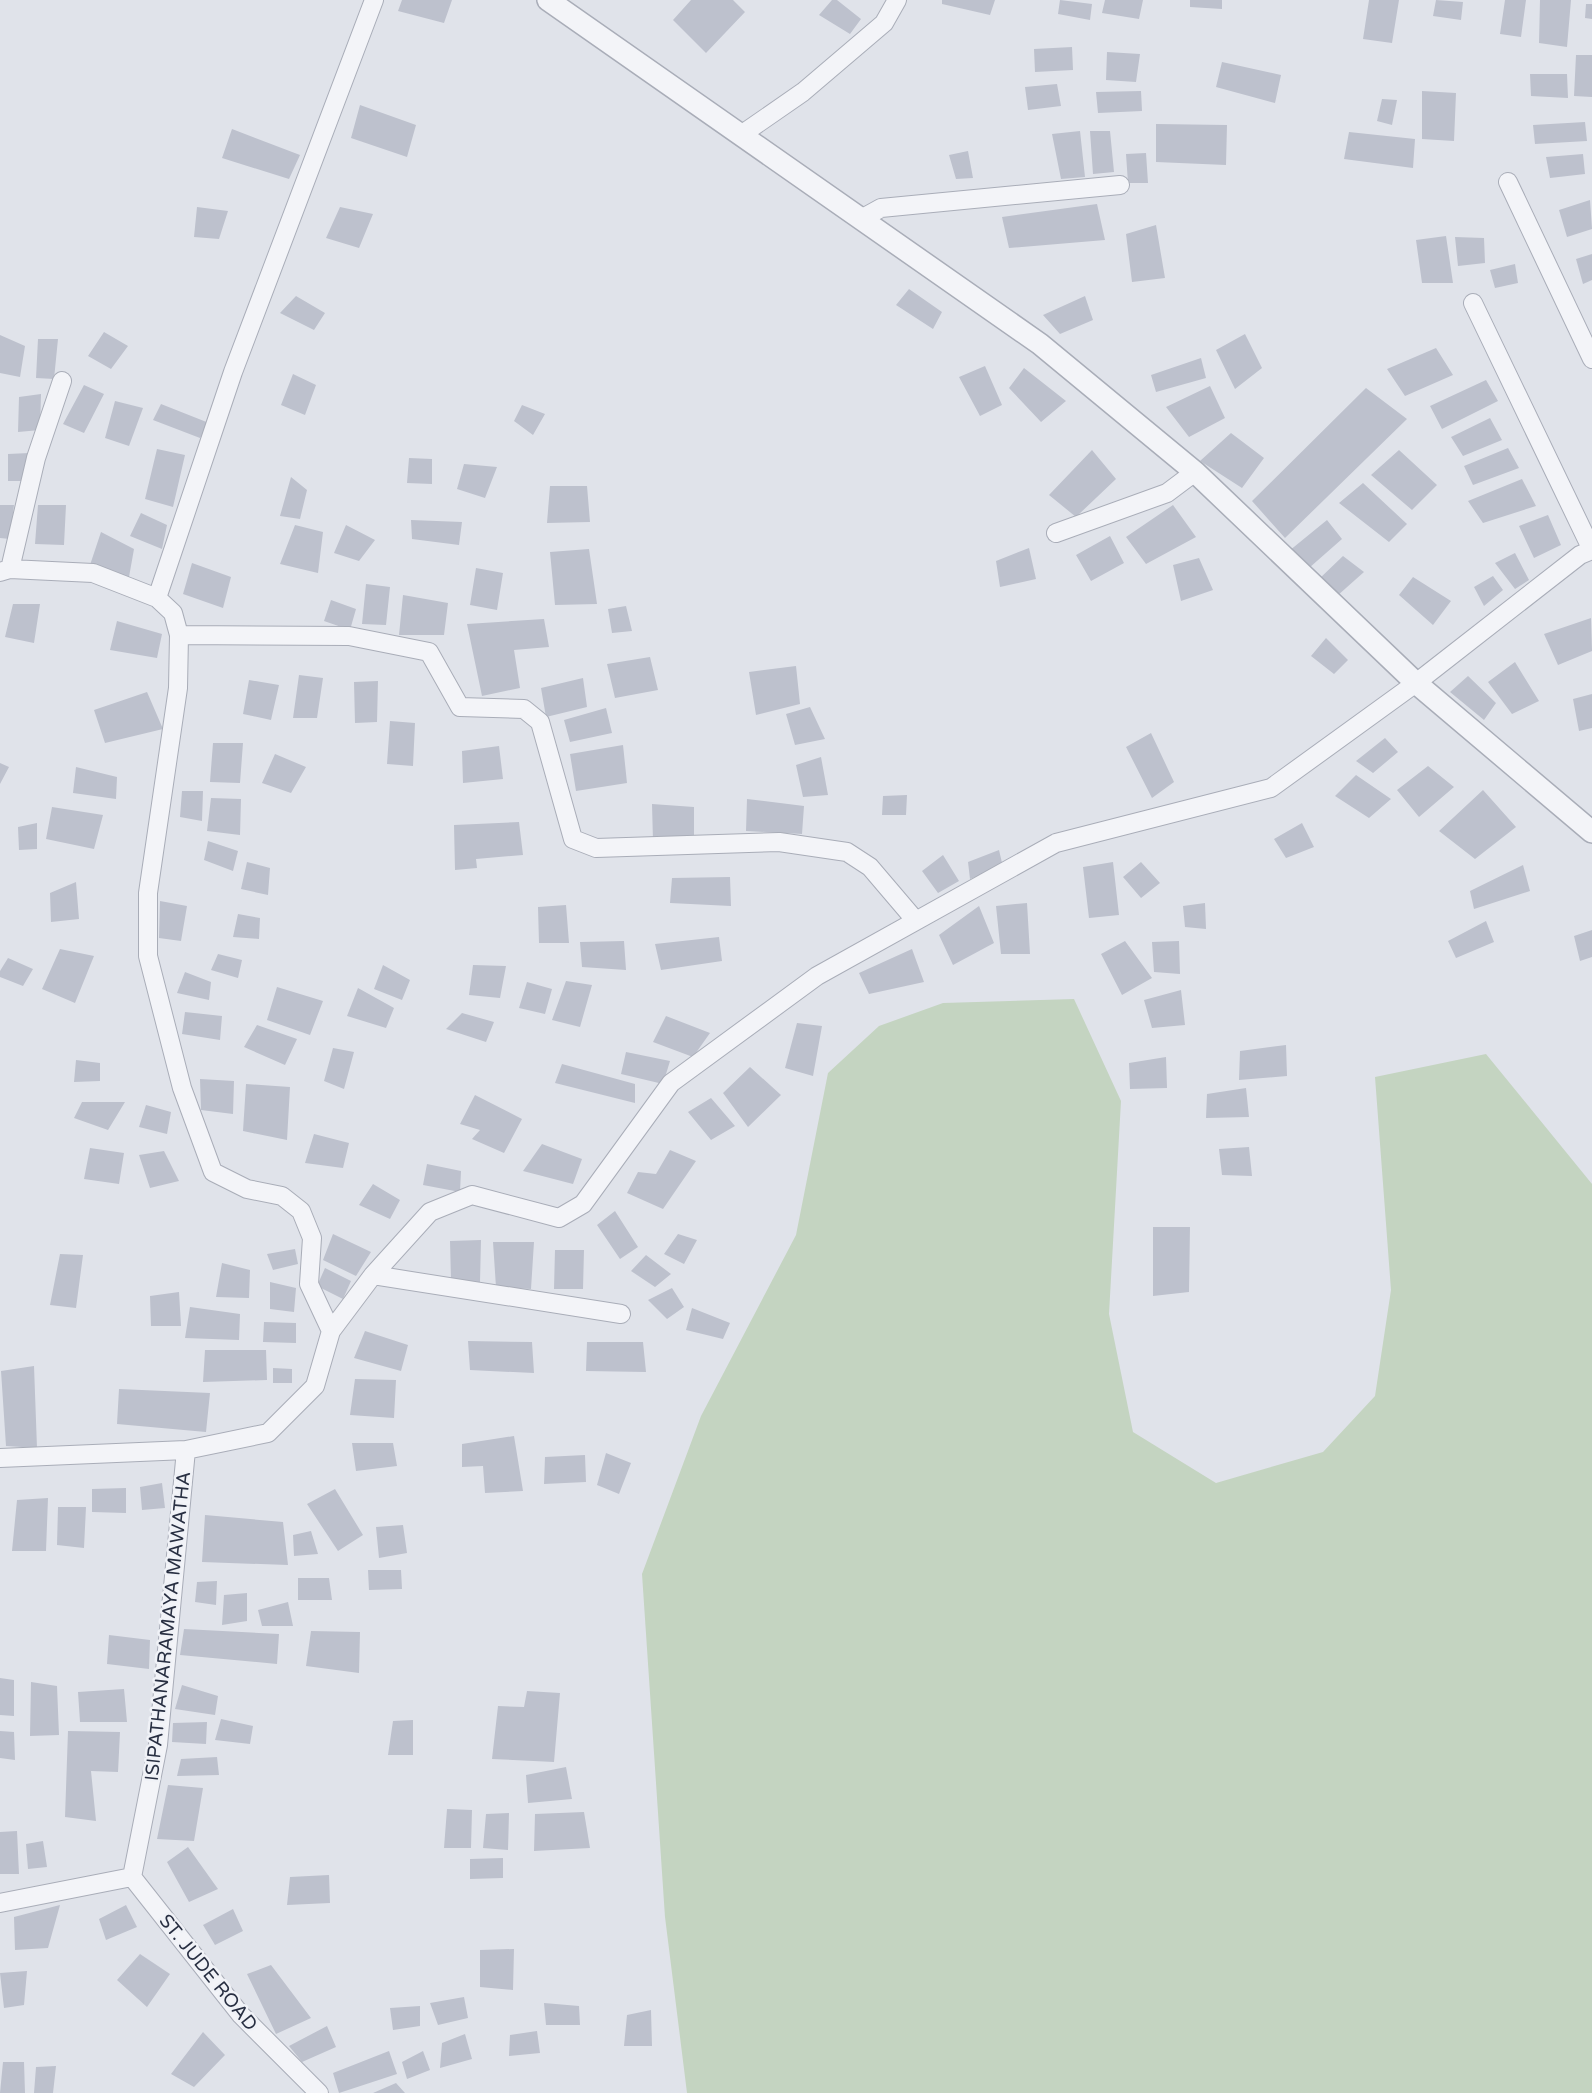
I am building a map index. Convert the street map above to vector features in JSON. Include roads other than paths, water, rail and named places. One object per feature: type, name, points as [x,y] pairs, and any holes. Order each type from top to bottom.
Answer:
[{"type":"street","points":[[157,598],[233,372],[374,0]]},
{"type":"street","points":[[548,0],[1040,344],[1195,472],[1416,683],[1592,832]]},
{"type":"street","points":[[741,135],[803,93],[884,23],[897,0]]},
{"type":"street","points":[[1508,182],[1592,359]]},
{"type":"street","points":[[861,219],[881,208],[1120,185]]},
{"type":"street","points":[[1473,303],[1592,550]]},
{"type":"street","points":[[62,381],[36,458],[5,571],[93,573],[157,598],[173,614],[179,635],[178,688],[148,893],[148,956],[182,1088],[213,1172],[247,1189],[282,1196],[300,1211],[312,1238],[309,1284],[331,1331]]},
{"type":"street","points":[[1056,533],[1167,494],[1195,472]]},
{"type":"street","name":"ISIPATHANARAMAYA MAWATHA","points":[[0,1458],[186,1450],[268,1433],[315,1386],[331,1331],[373,1275],[430,1212],[472,1195],[559,1218],[583,1204],[671,1083],[817,976],[1056,844],[1271,788],[1416,683],[1580,555],[1592,550]]},
{"type":"street","points":[[179,635],[349,636],[429,652],[460,707],[524,709],[540,722],[573,839],[596,848],[779,842],[846,852],[870,867],[916,921]]},
{"type":"street","points":[[373,1275],[621,1314]]},
{"type":"street","name":"ISIPATHANARAMAYA MAWATHA","points":[[132,1877],[158,1745],[186,1450]]},
{"type":"street","points":[[0,1903],[132,1877]]},
{"type":"street","name":"ST. JUDE ROAD","points":[[132,1877],[241,2015],[319,2093]]}]
